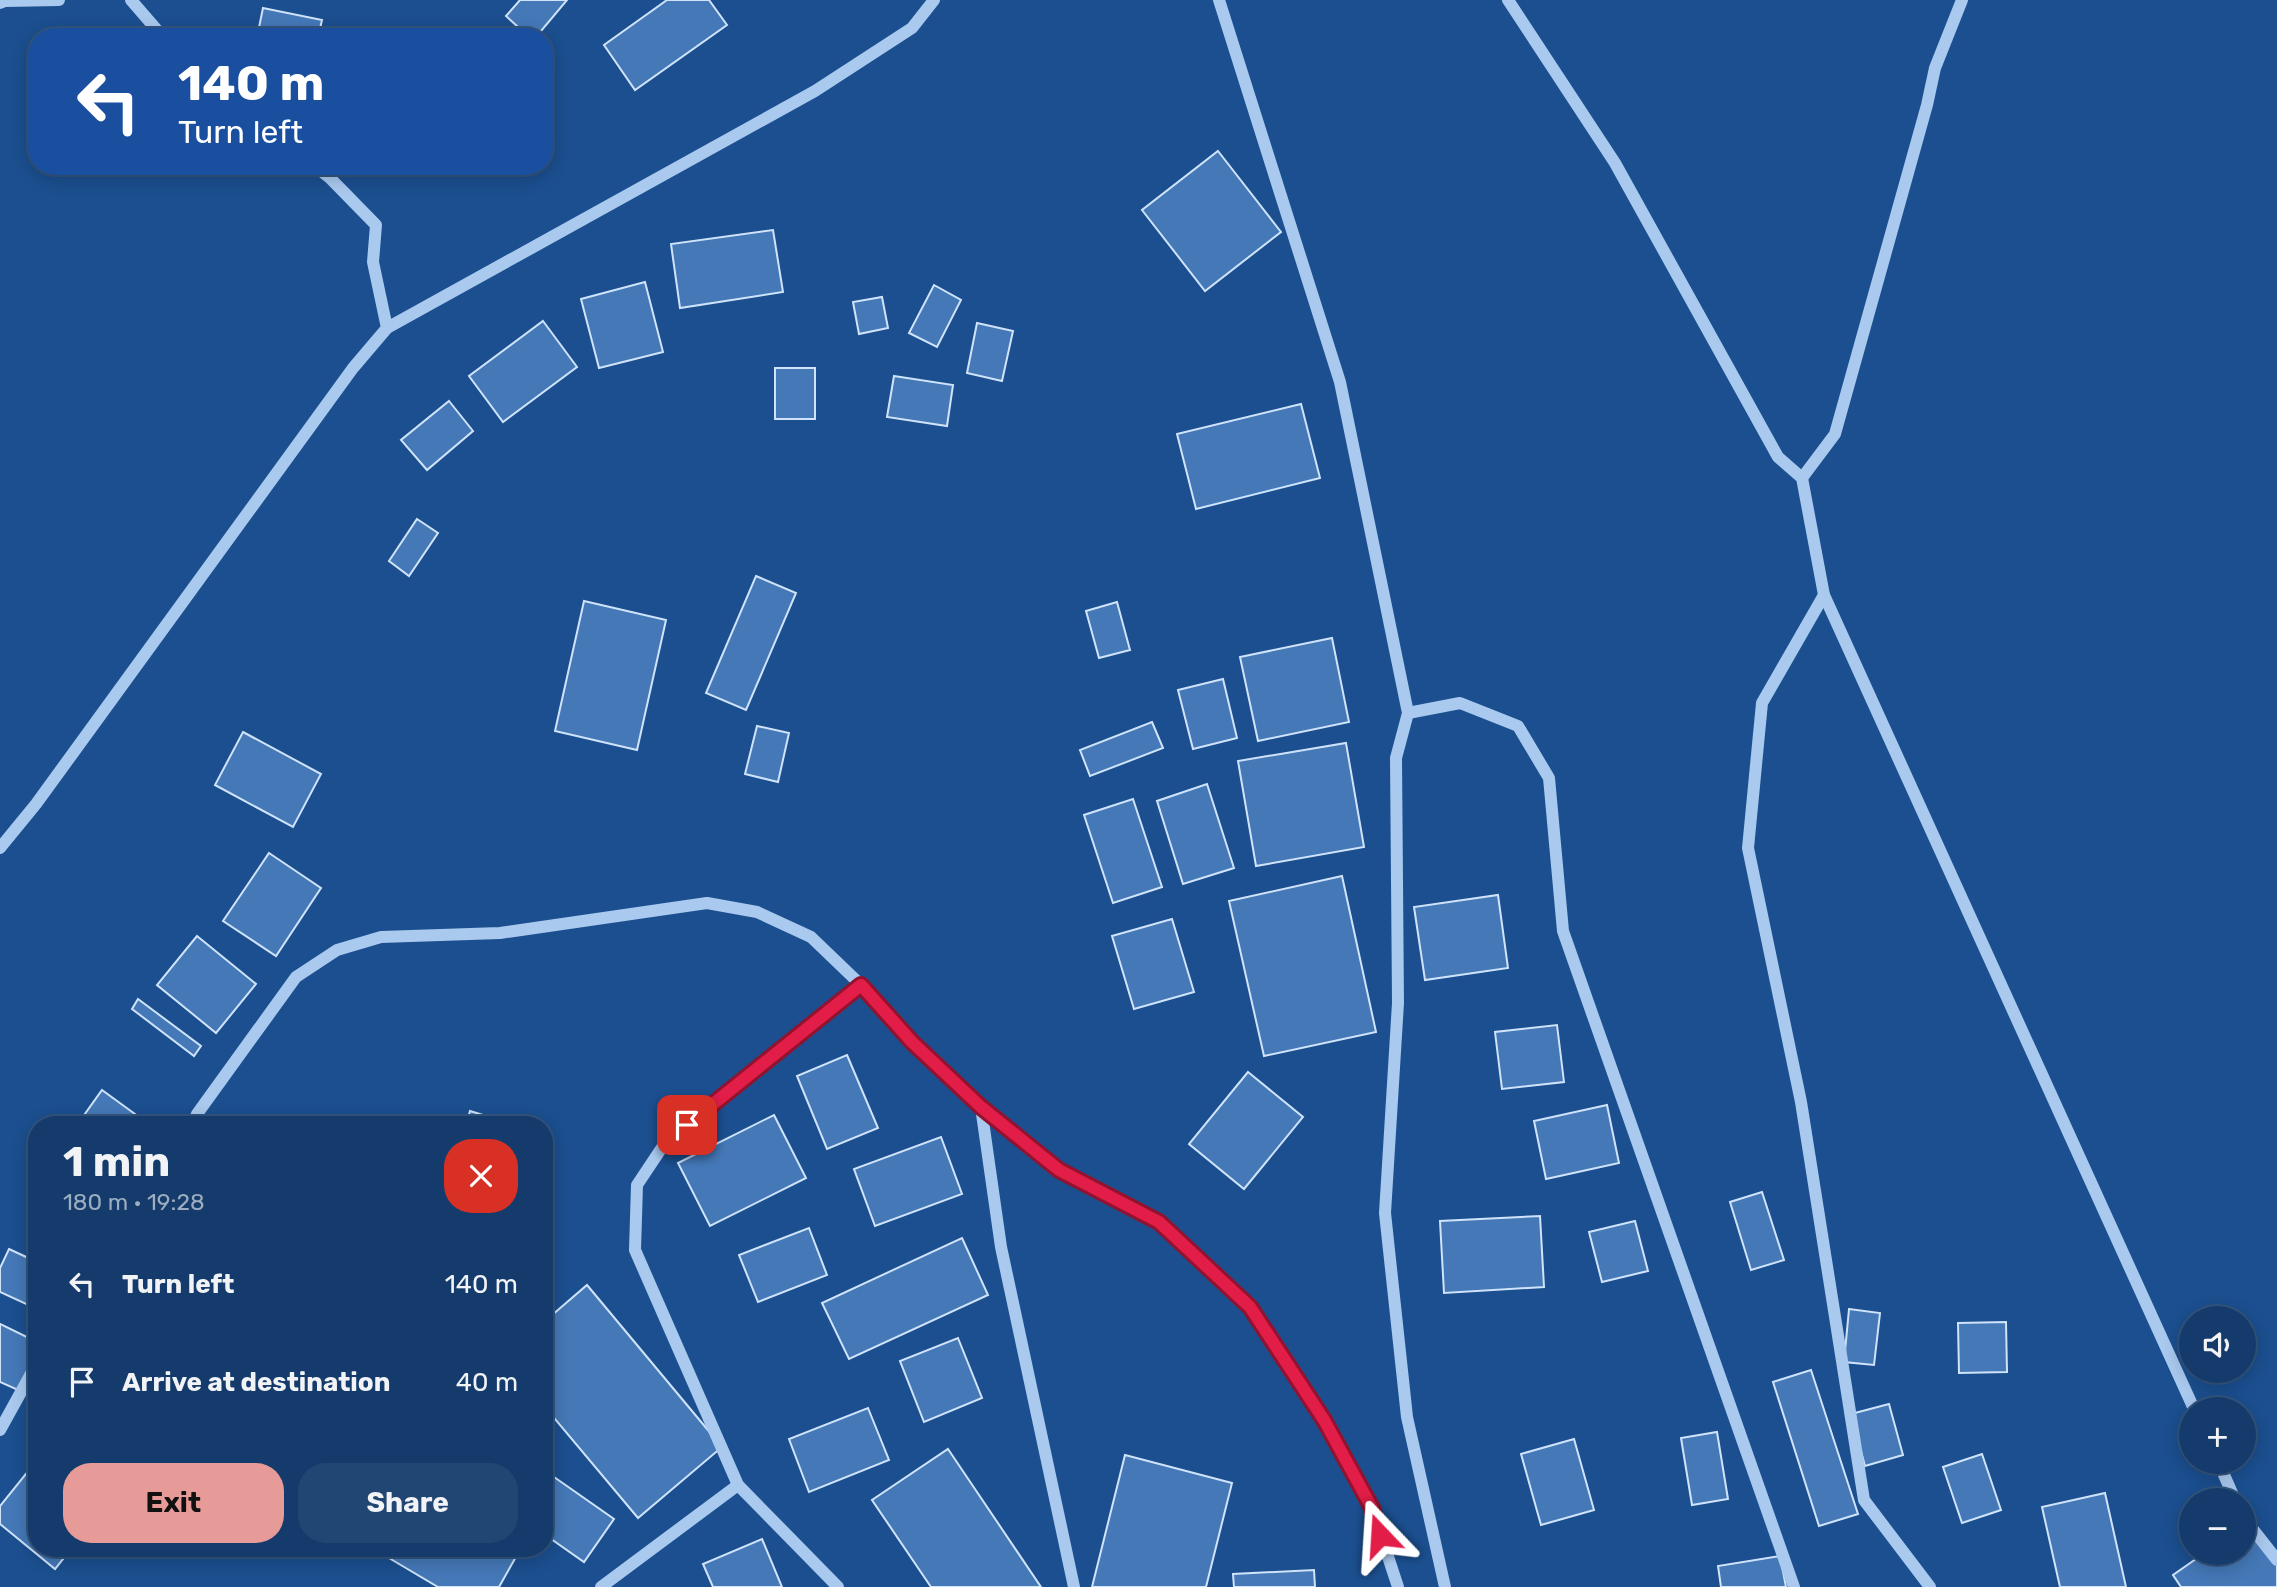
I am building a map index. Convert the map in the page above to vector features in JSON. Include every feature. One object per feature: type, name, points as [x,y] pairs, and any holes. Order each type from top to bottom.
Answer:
[{"type":"street","points":[[0,3],[59,0]]},
{"type":"street","points":[[131,0],[155,28]]},
{"type":"street","points":[[0,848],[36,804],[352,368],[387,328],[815,91],[912,27],[934,0]]},
{"type":"street","points":[[1219,0],[1340,382],[1408,713],[1396,758],[1398,1003],[1385,1213],[1407,1417],[1445,1587]]},
{"type":"street","points":[[1508,0],[1615,163],[1778,457],[1802,478],[1824,595],[2189,1397]]},
{"type":"street","points":[[1802,478],[1835,434],[1935,68],[1962,0]]},
{"type":"street","points":[[326,175],[376,225],[373,262],[387,328]]},
{"type":"street","points":[[1824,595],[1762,703],[1748,848],[1801,1102],[1864,1500],[1930,1587]]},
{"type":"street","points":[[1408,713],[1460,703],[1518,726],[1549,778],[1563,930],[1794,1587]]},
{"type":"street","points":[[196,1116],[296,977],[337,950],[382,937],[500,933],[706,903],[757,912],[811,937],[861,985],[912,1042],[981,1107],[1059,1170],[1159,1222],[1250,1307],[1324,1420],[1372,1508],[1398,1587]]},
{"type":"street","points":[[838,1587],[738,1485],[635,1250],[637,1185],[665,1143],[861,985]]},
{"type":"street","points":[[981,1107],[1001,1247],[1074,1587]]},
{"type":"street","points":[[0,1430],[28,1379]]},
{"type":"street","points":[[601,1587],[738,1485]]},
{"type":"street","points":[[2256,1533],[2277,1560]]},
{"type":"building","points":[[520,0],[567,0],[544,28],[519,28],[506,16]]},
{"type":"building","points":[[667,0],[709,0],[727,25],[635,90],[604,45]]},
{"type":"building","points":[[263,8],[322,20],[320,28],[259,28]]},
{"type":"building","points":[[1218,151],[1281,232],[1205,291],[1142,210]]},
{"type":"building","points":[[773,230],[783,292],[680,308],[671,244]]},
{"type":"building","points":[[645,282],[663,352],[599,368],[581,299]]},
{"type":"building","points":[[934,285],[961,300],[937,347],[909,333]]},
{"type":"building","points":[[882,297],[888,328],[859,334],[853,302]]},
{"type":"building","points":[[543,321],[577,367],[503,422],[469,376]]},
{"type":"building","points":[[977,323],[1013,331],[1002,381],[967,373]]},
{"type":"building","points":[[775,368],[815,368],[815,419],[775,419]]},
{"type":"building","points":[[894,376],[953,385],[947,426],[887,417]]},
{"type":"building","points":[[449,401],[473,431],[427,470],[401,440]]},
{"type":"building","points":[[1301,404],[1320,478],[1196,509],[1177,434]]},
{"type":"building","points":[[417,519],[438,533],[409,576],[389,561]]},
{"type":"building","points":[[756,576],[796,593],[746,710],[706,693]]},
{"type":"building","points":[[584,601],[666,620],[637,750],[555,731]]},
{"type":"building","points":[[1117,602],[1130,650],[1099,658],[1086,611]]},
{"type":"building","points":[[1332,638],[1349,722],[1258,741],[1240,657]]},
{"type":"building","points":[[1223,679],[1237,738],[1193,749],[1178,690]]},
{"type":"building","points":[[1152,722],[1163,748],[1090,776],[1080,750]]},
{"type":"building","points":[[757,726],[789,733],[778,782],[745,774]]},
{"type":"building","points":[[243,732],[321,774],[293,827],[215,785]]},
{"type":"building","points":[[1346,743],[1364,847],[1256,866],[1238,761]]},
{"type":"building","points":[[1207,784],[1234,868],[1183,884],[1157,801]]},
{"type":"building","points":[[1133,799],[1162,887],[1113,903],[1084,815]]},
{"type":"building","points":[[269,853],[321,888],[276,956],[223,921]]},
{"type":"building","points":[[1342,876],[1376,1032],[1264,1056],[1229,901]]},
{"type":"building","points":[[1498,895],[1508,968],[1425,980],[1414,907]]},
{"type":"building","points":[[1172,919],[1194,992],[1134,1009],[1112,936]]},
{"type":"building","points":[[197,936],[256,984],[216,1033],[157,985]]},
{"type":"building","points":[[138,999],[201,1046],[194,1056],[132,1009]]},
{"type":"building","points":[[1557,1025],[1564,1082],[1502,1089],[1495,1032]]},
{"type":"building","points":[[847,1055],[878,1128],[827,1149],[797,1076]]},
{"type":"building","points":[[1248,1072],[1303,1117],[1244,1189],[1189,1144]]},
{"type":"building","points":[[102,1090],[138,1116],[83,1116]]},
{"type":"building","points":[[1607,1105],[1619,1163],[1546,1179],[1534,1121]]},
{"type":"building","points":[[470,1111],[486,1116],[469,1116]]},
{"type":"building","points":[[774,1115],[806,1178],[710,1226],[678,1163]]},
{"type":"building","points":[[941,1137],[962,1194],[875,1226],[854,1169]]},
{"type":"building","points":[[1762,1192],[1784,1260],[1751,1270],[1730,1202]]},
{"type":"building","points":[[1540,1216],[1544,1287],[1444,1293],[1440,1221]]},
{"type":"building","points":[[1635,1221],[1648,1271],[1602,1282],[1589,1232]]},
{"type":"building","points":[[809,1228],[827,1275],[758,1302],[739,1255]]},
{"type":"building","points":[[962,1238],[988,1295],[849,1359],[822,1303]]},
{"type":"building","points":[[9,1249],[28,1258],[28,1305],[0,1292],[0,1268]]},
{"type":"building","points":[[587,1285],[722,1447],[638,1518],[553,1417],[553,1314]]},
{"type":"building","points":[[1849,1309],[1880,1313],[1874,1365],[1844,1362]]},
{"type":"building","points":[[2006,1322],[2007,1372],[1959,1373],[1958,1323]]},
{"type":"building","points":[[0,1324],[28,1338],[28,1369],[18,1390],[0,1382]]},
{"type":"building","points":[[958,1338],[982,1398],[924,1422],[900,1361]]},
{"type":"building","points":[[1811,1370],[1858,1514],[1819,1526],[1773,1382]]},
{"type":"building","points":[[1889,1404],[1903,1455],[1865,1466],[1851,1414]]},
{"type":"building","points":[[868,1408],[889,1460],[809,1492],[789,1439]]},
{"type":"building","points":[[1717,1432],[1728,1499],[1692,1505],[1681,1438]]},
{"type":"building","points":[[1574,1439],[1594,1510],[1541,1525],[1521,1454]]},
{"type":"building","points":[[948,1449],[1041,1587],[931,1587],[872,1500]]},
{"type":"building","points":[[1982,1454],[2001,1510],[1962,1523],[1943,1467]]},
{"type":"building","points":[[1125,1455],[1232,1483],[1206,1587],[1092,1587]]},
{"type":"building","points":[[28,1471],[28,1547],[0,1524],[0,1506]]},
{"type":"building","points":[[553,1476],[614,1519],[584,1562],[553,1540]]},
{"type":"building","points":[[2105,1493],[2126,1587],[2060,1587],[2042,1507]]},
{"type":"building","points":[[762,1539],[782,1587],[713,1587],[703,1564]]},
{"type":"building","points":[[2256,1539],[2277,1561],[2277,1587],[2181,1587],[2173,1575],[2187,1565],[2256,1565]]},
{"type":"building","points":[[1780,1556],[1786,1587],[1721,1587],[1718,1566]]},
{"type":"building","points":[[40,1557],[65,1557],[55,1569]]},
{"type":"building","points":[[516,1557],[499,1587],[438,1587],[389,1558]]},
{"type":"building","points":[[1314,1570],[1315,1587],[1234,1587],[1233,1574]]},
{"type":"route","points":[[687,1125],[861,985],[912,1042],[981,1107],[1059,1170],[1159,1222],[1250,1307],[1324,1420],[1372,1508],[1380,1535]]}]
